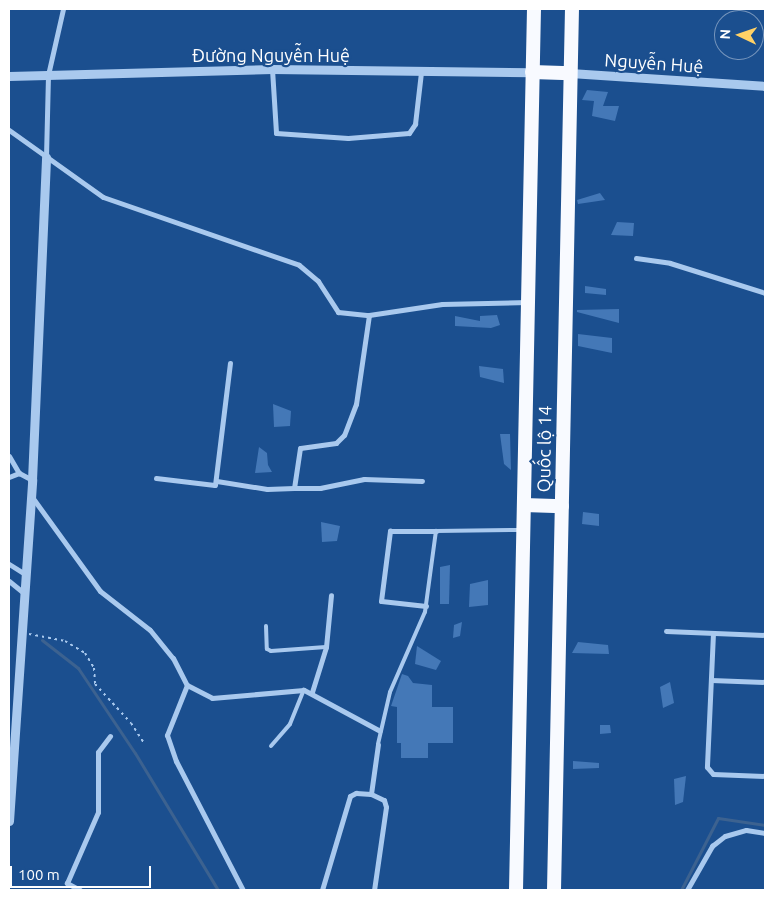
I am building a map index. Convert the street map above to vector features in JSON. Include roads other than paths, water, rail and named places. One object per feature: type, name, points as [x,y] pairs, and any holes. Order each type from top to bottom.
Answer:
[{"type":"highway","name":"Quốc lộ 14","points":[[516,890],[534,9]]},
{"type":"highway","name":"Quốc lộ 14","points":[[554,890],[572,9]]},
{"type":"highway","points":[[532,72],[570,73]]},
{"type":"highway","points":[[524,505],[562,506]]},
{"type":"street","points":[[9,821],[32,480],[48,75],[63,9]]},
{"type":"street","points":[[272,69],[276,133],[348,138],[408,134],[415,124],[421,72]]},
{"type":"street","name":"Đường Nguyễn Huệ","points":[[9,76],[272,69],[532,72]]},
{"type":"street","name":"Nguyễn Huệ","points":[[570,73],[765,86]]},
{"type":"street","points":[[9,130],[103,197],[299,265],[318,280],[338,312],[369,315],[442,304],[528,302]]},
{"type":"street","points":[[636,258],[670,263],[765,293]]},
{"type":"street","points":[[294,488],[300,448],[336,443],[350,427],[369,315]]},
{"type":"street","points":[[156,478],[213,487],[217,481],[230,362]]},
{"type":"street","points":[[9,456],[19,473],[32,480]]},
{"type":"street","points":[[9,477],[19,473]]},
{"type":"street","points":[[217,481],[266,489],[320,488],[364,479],[422,481]]},
{"type":"street","points":[[31,494],[100,591],[150,630],[173,658],[187,685],[212,698],[304,690],[312,692],[380,731]]},
{"type":"street","points":[[426,606],[381,601],[390,531],[436,531]]},
{"type":"street","points":[[9,564],[25,574]]},
{"type":"street","points":[[9,581],[25,593]]},
{"type":"street","points":[[312,692],[326,648],[331,595]]},
{"type":"street","points":[[666,631],[765,635]]},
{"type":"street","points":[[713,633],[709,772],[765,776]]},
{"type":"street","points":[[711,680],[765,682]]},
{"type":"street","points":[[187,685],[174,712],[167,735],[176,761],[243,890]]},
{"type":"street","points":[[80,890],[67,883],[98,812],[98,752],[110,736]]},
{"type":"street","points":[[371,794],[378,744]]},
{"type":"street","points":[[322,890],[350,796],[356,792],[371,794],[384,800],[386,807],[374,890]]},
{"type":"street","points":[[687,890],[712,846],[724,836],[746,830],[765,833]]},
{"type":"lane","points":[[378,744],[390,692],[426,606],[436,531],[524,530]]},
{"type":"lane","points":[[266,626],[269,650],[326,648]]},
{"type":"lane","points":[[271,746],[290,724],[304,690]]},
{"type":"waterway","points":[[42,640],[78,668],[135,753],[218,890]]},
{"type":"waterway","points":[[681,890],[718,818],[765,825]]}]
